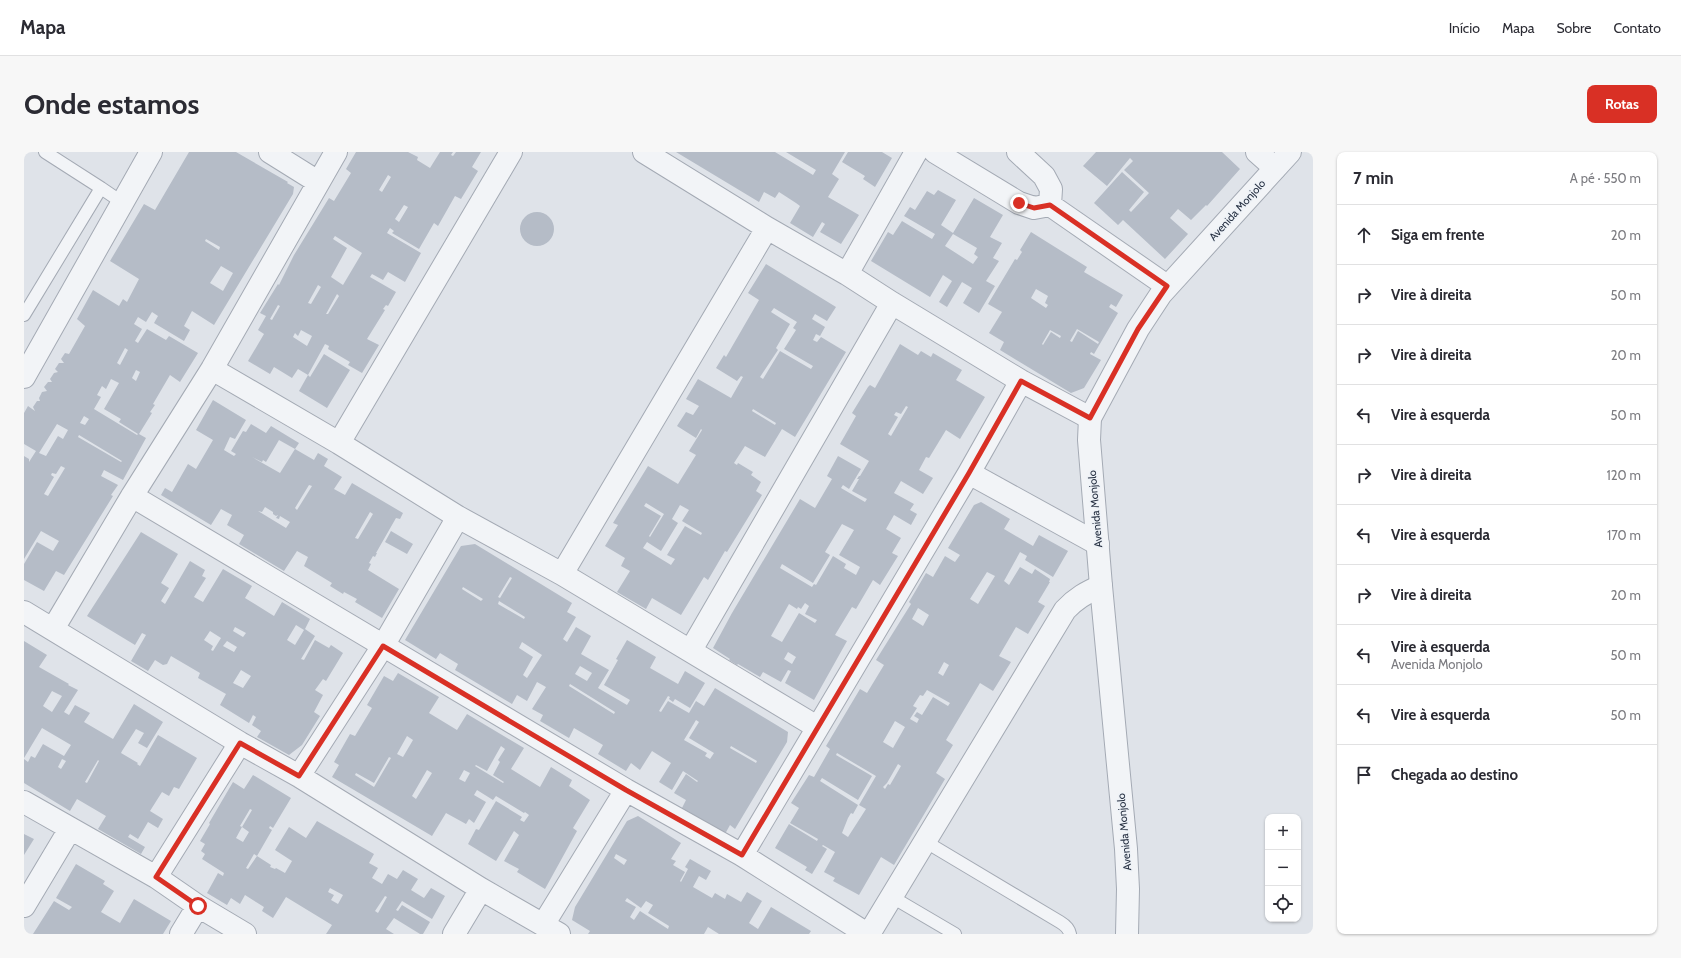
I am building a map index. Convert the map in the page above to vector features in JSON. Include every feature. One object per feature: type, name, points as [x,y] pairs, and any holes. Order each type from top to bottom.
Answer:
[{"type":"street","points":[[27,365],[123,203],[151,152]]},
{"type":"street","points":[[270,152],[318,182]]},
{"type":"street","points":[[53,629],[132,496],[212,369],[336,152]]},
{"type":"street","points":[[339,443],[511,152]]},
{"type":"street","points":[[644,152],[1021,381],[1090,418]]},
{"type":"street","points":[[847,274],[916,152]]},
{"type":"street","points":[[935,152],[1019,203],[1034,208],[1050,205],[1167,286]]},
{"type":"street","points":[[1018,152],[1044,176],[1051,189],[1050,205]]},
{"type":"street","points":[[1257,152],[1275,168]]},
{"type":"street","name":"Avenida Monjolo","points":[[1127,934],[1128,889],[1126,849],[1101,586],[1089,440],[1090,418],[1138,329],[1167,286],[1290,152]]},
{"type":"street","points":[[562,574],[767,228]]},
{"type":"street","points":[[691,650],[892,303]]},
{"type":"street","points":[[212,369],[339,443],[458,517],[562,574],[691,650],[817,727]]},
{"type":"street","points":[[742,855],[969,473],[1021,381]]},
{"type":"street","points":[[969,473],[1098,544]]},
{"type":"street","points":[[132,496],[626,790],[742,855],[868,934],[926,842],[1065,610],[1074,600],[1084,593],[1101,586]]},
{"type":"street","points":[[299,776],[383,646],[458,517]]},
{"type":"street","points":[[24,612],[240,743],[299,776],[481,889],[551,929],[626,790]]},
{"type":"street","points":[[156,877],[240,743]]},
{"type":"street","points":[[24,802],[156,877],[198,906],[245,934]]},
{"type":"street","points":[[24,906],[70,829]]},
{"type":"street","points":[[454,934],[481,889]]},
{"type":"street","points":[[181,934],[198,906]]},
{"type":"lane","points":[[45,152],[86,176],[123,203]]},
{"type":"lane","points":[[24,315],[101,188]]},
{"type":"lane","points":[[926,842],[1060,922],[1066,926],[1070,931],[1070,934]]},
{"type":"lane","points":[[892,897],[955,934]]},
{"type":"building","points":[[189,152],[236,152],[294,187],[293,194],[214,325],[192,311],[184,326],[190,330],[184,341],[154,323],[158,316],[152,312],[146,322],[138,317],[134,324],[142,329],[135,341],[138,343],[147,329],[166,340],[169,336],[198,353],[180,382],[170,375],[153,404],[155,405],[150,412],[152,413],[139,434],[146,438],[123,480],[104,470],[101,476],[118,485],[111,495],[113,496],[64,575],[56,571],[44,591],[24,580],[24,564],[37,542],[53,551],[59,541],[41,531],[24,559],[24,456],[29,459],[29,462],[36,451],[24,444],[24,413],[28,406],[35,411],[33,407],[37,401],[40,401],[39,398],[42,392],[47,391],[44,387],[48,382],[52,382],[50,379],[54,373],[58,372],[55,369],[59,363],[64,363],[61,359],[65,353],[69,354],[85,326],[77,319],[93,290],[119,306],[123,299],[127,302],[139,279],[110,261],[144,204],[155,210]],"holes":[[[206,239],[220,247],[219,250],[205,241]],[[221,266],[233,273],[223,291],[210,283]],[[125,348],[128,350],[120,365],[117,363]],[[136,370],[140,372],[136,381],[132,378]],[[111,379],[119,383],[104,409],[121,419],[119,422],[138,434],[137,435],[94,409],[101,397],[97,395],[102,386],[106,389]],[[84,416],[89,419],[85,425],[80,423]],[[57,424],[68,430],[63,439],[58,436],[46,456],[39,453]],[[79,435],[122,461],[121,462],[78,437]],[[61,466],[65,468],[48,496],[44,494],[54,477],[51,475],[52,473],[56,474]]]},
{"type":"building","points":[[356,152],[408,152],[418,157],[417,160],[430,168],[440,152],[453,152],[451,155],[453,156],[456,152],[481,152],[472,167],[478,171],[461,199],[455,196],[438,226],[434,223],[419,249],[392,233],[394,231],[390,228],[387,233],[421,253],[405,282],[388,272],[383,280],[372,274],[370,277],[396,292],[388,306],[386,305],[383,309],[385,310],[367,339],[379,345],[362,373],[348,365],[350,362],[328,349],[329,346],[325,344],[308,375],[298,369],[292,378],[274,367],[270,374],[248,361],[264,334],[258,330],[266,316],[260,313],[278,284],[279,285],[294,255],[329,198],[334,201],[351,173],[346,169]],"holes":[[[388,175],[391,177],[382,192],[379,190]],[[404,205],[408,207],[399,222],[395,219]],[[335,236],[362,253],[343,285],[331,277],[347,248],[333,239]],[[318,285],[321,287],[311,304],[308,303]],[[337,294],[339,296],[328,314],[326,314]],[[278,305],[280,306],[272,320],[270,319]],[[301,330],[312,336],[307,346],[293,337],[295,333],[298,336]]]},
{"type":"building","points":[[676,152],[775,152],[813,175],[816,170],[786,152],[845,152],[832,174],[839,179],[828,197],[859,215],[841,244],[820,232],[825,224],[822,222],[813,237],[790,223],[800,206],[779,192],[775,198],[764,192],[759,202]]},
{"type":"building","points":[[848,152],[882,152],[892,158],[875,187],[863,179],[865,176],[842,162]]},
{"type":"building","points":[[1096,152],[1222,152],[1240,169],[1207,206],[1206,205],[1191,220],[1178,209],[1170,218],[1188,234],[1165,259],[1123,220],[1118,225],[1094,203],[1122,172],[1144,192],[1129,210],[1131,212],[1149,193],[1124,170],[1133,161],[1130,158],[1107,186],[1083,166]]},
{"type":"building","points":[[938,190],[956,200],[941,225],[953,233],[974,198],[1003,215],[990,237],[1002,243],[993,258],[999,261],[986,281],[995,286],[979,313],[963,303],[972,288],[962,282],[947,307],[939,302],[952,281],[943,275],[930,297],[871,261],[888,232],[893,235],[902,221],[932,239],[935,234],[904,216],[910,207],[915,210],[927,191],[934,195]],"holes":[[[953,234],[977,248],[974,254],[978,257],[973,264],[945,246]]]},
{"type":"building","points":[[534,212],[540,212],[544,213],[551,219],[554,229],[553,236],[547,243],[540,246],[534,246],[530,245],[523,239],[520,232],[520,226],[521,222],[527,215]]},
{"type":"building","points":[[1031,232],[1087,267],[1084,272],[1123,295],[1116,307],[1111,304],[1109,307],[1118,313],[1094,354],[1091,352],[1090,354],[1101,360],[1084,388],[1071,393],[1000,350],[1004,342],[989,333],[1002,312],[988,304],[1015,259],[1017,260],[1022,252],[1020,250]],"holes":[[[1036,289],[1048,296],[1045,303],[1048,305],[1046,308],[1031,298]],[[1077,329],[1099,342],[1098,344],[1078,331],[1072,342],[1070,341]],[[1050,330],[1061,336],[1060,338],[1051,332],[1043,345],[1042,344]]]},
{"type":"building","points":[[766,264],[836,307],[827,321],[815,314],[812,319],[825,327],[820,336],[816,334],[813,340],[817,342],[821,337],[846,352],[795,437],[782,429],[765,457],[745,446],[734,463],[737,465],[738,463],[753,472],[751,475],[761,482],[756,491],[762,495],[727,552],[725,551],[708,580],[704,577],[681,615],[652,598],[646,609],[617,592],[630,571],[621,566],[625,558],[605,546],[618,525],[613,523],[648,466],[678,484],[696,455],[689,451],[702,430],[701,429],[696,438],[677,426],[686,412],[693,415],[699,406],[686,399],[698,379],[731,398],[743,377],[741,376],[737,381],[716,368],[724,355],[726,357],[759,300],[748,293]],"holes":[[[774,308],[797,322],[793,328],[796,330],[784,349],[813,366],[811,369],[780,351],[763,379],[760,377],[778,350],[776,348],[790,324],[771,312]],[[753,409],[776,423],[775,425],[752,411]],[[646,503],[664,514],[650,537],[649,536],[661,516],[644,506]],[[680,505],[689,510],[682,521],[702,533],[701,535],[685,526],[667,555],[675,559],[671,565],[643,548],[647,542],[661,551],[678,523],[672,519]]]},
{"type":"building","points":[[900,344],[918,355],[921,351],[931,357],[933,353],[962,370],[956,380],[985,397],[960,439],[946,430],[929,458],[926,457],[919,470],[933,478],[923,494],[901,481],[894,493],[914,504],[910,510],[917,514],[911,525],[894,515],[886,529],[901,538],[892,553],[898,556],[880,585],[873,580],[856,609],[852,607],[835,635],[847,641],[814,700],[785,683],[791,671],[788,670],[781,682],[763,672],[760,677],[738,664],[737,665],[713,648],[732,613],[800,499],[815,508],[832,479],[827,476],[838,456],[861,469],[849,489],[843,485],[841,488],[865,502],[867,499],[852,491],[859,479],[857,479],[869,461],[840,444],[856,416],[852,413],[868,387],[870,385],[875,388]],"holes":[[[906,406],[908,407],[891,436],[888,434],[898,417],[894,415],[896,412],[901,414]],[[842,524],[854,530],[839,555],[860,567],[856,575],[844,568],[846,564],[833,556],[816,585],[814,584],[812,587],[780,568],[782,564],[813,583],[830,555],[825,552]],[[805,603],[809,606],[805,614],[817,620],[815,623],[799,613],[782,642],[771,636],[789,604],[797,609],[798,607],[801,609]],[[788,652],[796,657],[792,664],[784,659]]]},
{"type":"building","points":[[324,354],[350,370],[327,408],[299,391],[308,375],[310,377]]},
{"type":"building","points":[[213,400],[246,420],[235,439],[230,437],[224,450],[234,456],[236,454],[231,451],[243,431],[246,432],[251,424],[266,433],[271,426],[299,443],[295,449],[314,460],[318,453],[328,459],[324,466],[342,477],[334,489],[345,495],[352,483],[403,513],[400,519],[396,518],[375,557],[373,556],[369,563],[371,564],[368,570],[399,589],[382,618],[355,602],[357,599],[344,592],[343,594],[330,586],[332,583],[304,566],[308,557],[297,551],[284,571],[239,544],[244,535],[227,525],[232,515],[221,509],[211,525],[161,495],[165,488],[172,492],[188,464],[196,469],[213,440],[196,430]],"holes":[[[279,440],[295,449],[280,473],[252,457],[262,462],[263,460],[266,462]],[[309,485],[312,486],[297,510],[295,508]],[[265,507],[276,516],[278,515],[276,518],[279,519],[280,516],[290,522],[286,528],[258,511],[262,512]],[[370,512],[373,514],[358,539],[355,538]]]},
{"type":"building","points":[[981,502],[1010,519],[1004,529],[1033,546],[1039,535],[1068,551],[1053,577],[1025,560],[1027,556],[1020,552],[1004,581],[1009,585],[1020,567],[1032,574],[1035,569],[1050,579],[1050,582],[1038,602],[1045,606],[1028,634],[1016,627],[999,656],[1011,662],[993,691],[980,683],[946,740],[953,745],[936,773],[945,779],[894,865],[881,857],[859,895],[833,881],[835,878],[824,872],[835,852],[823,845],[822,846],[827,849],[812,874],[805,870],[807,867],[775,848],[789,824],[817,841],[818,839],[790,823],[799,808],[791,803],[809,775],[814,777],[830,749],[826,746],[860,689],[867,693],[884,665],[876,660],[911,604],[909,602],[926,573],[933,577],[945,556],[955,562],[960,555],[948,548],[974,505]],"holes":[[[987,572],[995,576],[978,604],[970,599]],[[918,608],[929,615],[923,626],[912,619]],[[944,662],[949,665],[943,676],[938,673]],[[927,690],[950,703],[948,706],[933,697],[922,715],[917,712],[914,716],[919,719],[917,723],[910,719],[917,708],[913,706],[920,695],[923,696]],[[895,721],[905,727],[893,748],[883,742]],[[837,753],[876,776],[859,805],[866,809],[848,837],[842,833],[848,818],[851,813],[853,814],[858,805],[820,781],[822,778],[858,800],[872,776],[836,755]],[[898,764],[901,766],[890,785],[888,784],[885,789],[883,787]]]},
{"type":"building","points":[[391,531],[413,544],[407,554],[385,542]]},
{"type":"building","points":[[141,532],[178,554],[161,583],[169,588],[161,601],[165,604],[190,561],[205,570],[202,576],[206,578],[194,597],[203,602],[223,569],[252,586],[245,598],[274,616],[282,602],[310,619],[305,629],[315,636],[301,659],[304,660],[315,640],[329,648],[331,645],[343,653],[326,681],[323,679],[315,690],[323,695],[314,712],[320,716],[302,745],[289,755],[257,737],[261,731],[252,725],[256,717],[253,715],[249,723],[220,705],[226,694],[198,678],[200,673],[171,656],[167,664],[163,665],[155,660],[148,671],[131,661],[146,635],[142,633],[135,645],[87,616]],"holes":[[[296,625],[304,630],[295,645],[287,640]],[[235,627],[246,633],[243,637],[233,631]],[[210,631],[221,638],[213,651],[211,650],[213,646],[204,640]],[[227,641],[237,647],[234,652],[223,646]],[[241,670],[251,676],[243,688],[233,683]]]},
{"type":"building","points":[[475,544],[572,603],[567,612],[576,617],[563,639],[567,642],[576,627],[591,636],[581,654],[609,670],[598,688],[627,705],[630,700],[604,685],[627,640],[656,657],[650,668],[678,684],[685,671],[705,683],[690,708],[675,699],[673,702],[668,696],[659,711],[661,712],[668,701],[689,713],[696,701],[704,706],[715,688],[788,732],[787,742],[735,829],[730,825],[725,834],[682,808],[686,800],[674,793],[686,774],[697,782],[698,781],[683,771],[672,790],[659,782],[671,763],[652,751],[640,770],[631,763],[626,771],[598,754],[603,745],[574,728],[569,738],[540,721],[543,715],[532,709],[546,687],[537,682],[527,701],[517,695],[512,704],[455,670],[458,664],[440,653],[436,659],[405,640],[461,546]],"holes":[[[510,577],[512,578],[500,598],[498,597]],[[463,587],[483,599],[481,601],[462,589]],[[499,601],[525,617],[524,619],[498,604]],[[522,642],[542,655],[527,678],[523,675],[533,657],[519,648]],[[580,666],[592,673],[587,681],[575,674]],[[570,684],[615,712],[614,714],[569,686]],[[696,720],[699,722],[689,738],[714,753],[710,759],[705,756],[707,753],[684,740]],[[731,746],[757,761],[756,763],[730,748]]]},
{"type":"building","points":[[24,641],[47,655],[39,667],[78,690],[64,712],[69,715],[75,705],[90,713],[84,722],[113,739],[134,704],[163,722],[147,748],[138,743],[144,733],[136,729],[122,751],[121,753],[138,763],[137,764],[140,766],[158,735],[197,758],[179,789],[174,787],[169,796],[162,792],[150,811],[163,819],[158,828],[148,822],[138,839],[130,834],[128,837],[145,847],[141,854],[98,829],[106,816],[77,799],[70,811],[24,783],[24,759],[28,762],[31,756],[35,758],[43,744],[64,756],[71,745],[42,728],[24,758]],"holes":[[[52,691],[62,696],[52,712],[43,706]],[[62,759],[66,761],[61,769],[58,767]],[[98,760],[99,761],[87,783],[85,782]]]},
{"type":"building","points":[[398,673],[439,697],[429,713],[457,730],[467,714],[524,748],[511,769],[540,787],[551,767],[572,780],[569,786],[590,800],[573,828],[577,831],[545,889],[517,872],[519,869],[504,861],[519,835],[514,831],[496,861],[468,844],[476,829],[479,830],[496,801],[522,817],[520,820],[524,822],[529,815],[496,796],[493,800],[477,790],[474,795],[486,802],[474,823],[469,819],[466,824],[446,813],[432,836],[332,777],[339,765],[334,762],[350,734],[355,736],[372,708],[367,705],[384,676],[393,681]],"holes":[[[407,736],[413,740],[403,757],[397,754]],[[501,746],[505,749],[498,760],[500,762],[493,775],[504,782],[503,783],[475,766],[476,765],[487,771]],[[389,757],[391,758],[374,787],[355,775],[356,773],[374,783]],[[427,770],[432,773],[416,799],[412,796]],[[464,770],[470,773],[465,782],[459,779]]]},
{"type":"building","points":[[253,775],[291,798],[273,828],[270,826],[269,828],[272,830],[257,856],[271,865],[270,867],[276,868],[285,873],[292,861],[275,850],[289,827],[306,838],[317,821],[374,854],[369,863],[378,868],[372,878],[382,884],[388,874],[397,879],[403,870],[418,879],[411,890],[424,898],[431,888],[445,896],[432,919],[402,901],[396,910],[398,911],[402,905],[430,922],[423,934],[420,934],[394,918],[386,929],[394,934],[326,934],[332,925],[286,897],[273,918],[262,911],[264,907],[245,895],[240,904],[231,898],[227,905],[207,893],[218,873],[223,876],[224,873],[202,859],[205,854],[201,851],[205,844],[200,841],[233,782],[244,789]],"holes":[[[250,809],[252,810],[242,827],[240,826]],[[242,827],[249,832],[243,842],[236,838]],[[254,854],[257,856],[248,869],[246,868]],[[330,888],[343,895],[338,904],[331,900],[334,895],[328,892]],[[385,896],[387,897],[378,913],[375,911]]]},
{"type":"building","points":[[638,816],[681,843],[671,859],[676,861],[673,865],[685,872],[680,881],[681,882],[688,869],[685,867],[690,859],[711,871],[706,880],[699,876],[693,887],[712,898],[715,893],[725,899],[727,894],[741,902],[747,892],[762,901],[749,923],[758,929],[771,907],[811,931],[809,934],[719,934],[708,927],[704,934],[588,934],[590,931],[572,920],[575,907],[627,821]],"holes":[[[616,854],[627,860],[624,865],[614,858]],[[627,898],[641,908],[646,901],[653,905],[648,913],[669,926],[668,929],[640,911],[634,920],[630,917],[636,907],[625,901]]]},
{"type":"building","points":[[24,834],[34,839],[24,855]]},
{"type":"building","points":[[76,864],[105,881],[103,884],[114,891],[101,912],[120,923],[134,899],[171,921],[163,934],[33,934],[54,901],[69,910],[72,907],[56,898]]},
{"type":"route","points":[[198,906],[156,877],[240,743],[299,776],[383,646],[626,790],[742,855],[969,473],[1021,381],[1090,418],[1138,329],[1167,286],[1050,205],[1034,208],[1019,203]]}]
